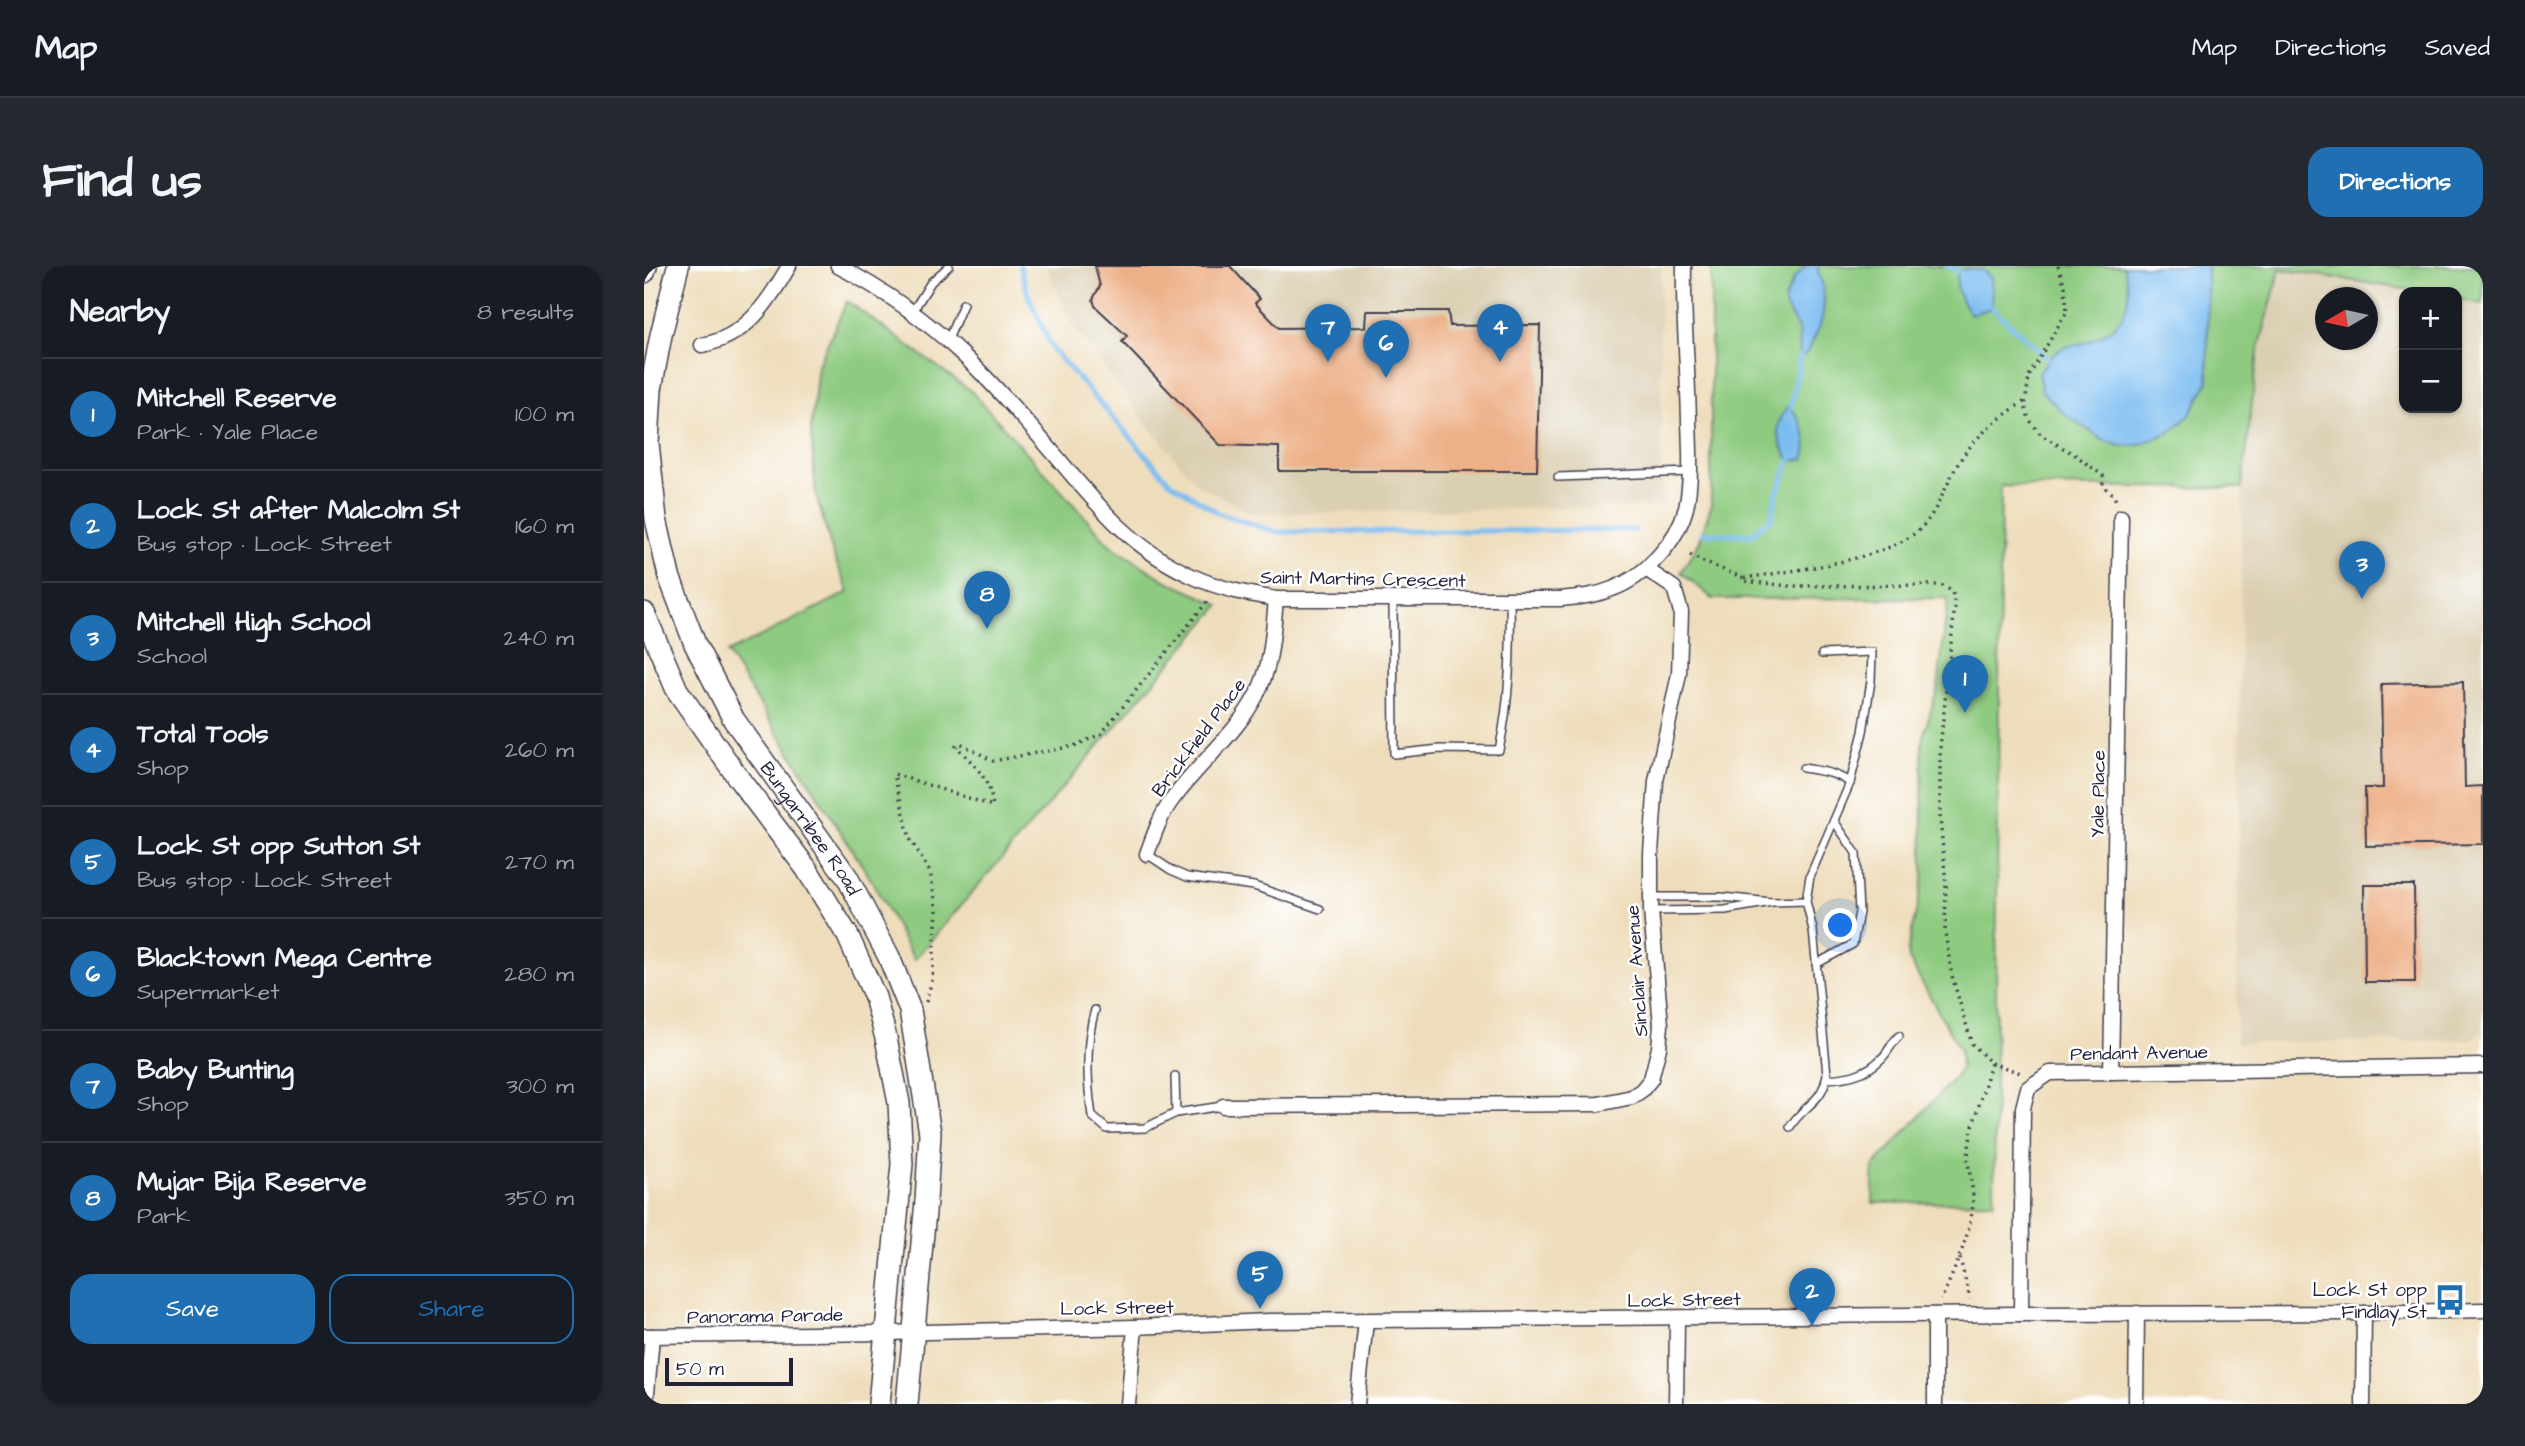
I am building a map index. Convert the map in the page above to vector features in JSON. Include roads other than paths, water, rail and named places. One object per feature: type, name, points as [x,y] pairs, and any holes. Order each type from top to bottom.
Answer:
[{"type":"main road","points":[[644,272],[646,266]]},
{"type":"main road","name":"Bungarribee Road","points":[[678,266],[651,389],[648,443],[656,519],[669,576],[695,644],[734,720],[847,877],[889,957],[909,1010],[930,1133],[907,1404]]},
{"type":"main road","name":"Bungarribee Road","points":[[644,613],[677,690],[806,868],[848,936],[875,998],[899,1103],[902,1164],[879,1404]]},
{"type":"street","points":[[702,345],[718,342],[745,328],[766,304],[789,266]]},
{"type":"street","name":"Saint Martins Crescent","points":[[838,266],[913,311],[963,355],[1110,520],[1142,546],[1173,567],[1218,586],[1276,599],[1510,599],[1587,596],[1616,588],[1646,569],[1660,554],[1679,524],[1685,510],[1690,472],[1684,266]]},
{"type":"street","name":"Yale Place","points":[[2111,1072],[2121,517]]},
{"type":"street","name":"Sinclair Avenue","points":[[1223,1106],[1598,1104],[1632,1097],[1651,1079],[1659,1048],[1661,1025],[1650,904],[1656,780],[1679,674],[1681,612],[1674,588],[1646,569]]},
{"type":"street","name":"Brickfield Place","points":[[1147,854],[1156,829],[1171,802],[1257,695],[1269,655],[1276,599]]},
{"type":"street","name":"Pendant Avenue","points":[[2021,1314],[2023,1108],[2028,1088],[2050,1073],[2483,1066]]},
{"type":"street","name":"Lock Street","points":[[886,1333],[1268,1321],[2483,1310]]},
{"type":"street","points":[[2136,1404],[2137,1313]]},
{"type":"street","points":[[2364,1313],[2364,1404]]},
{"type":"street","points":[[1935,1315],[1935,1404]]},
{"type":"street","points":[[1676,1404],[1677,1318]]},
{"type":"street","points":[[1357,1404],[1366,1321]]},
{"type":"street","points":[[1128,1404],[1135,1327]]},
{"type":"street","name":"Panorama Parade","points":[[648,1336],[886,1333]]},
{"type":"street","points":[[646,1404],[648,1336]]},
{"type":"lane","points":[[913,311],[931,282],[949,266]]},
{"type":"lane","points":[[947,342],[963,304]]},
{"type":"lane","points":[[1558,477],[1690,472]]},
{"type":"lane","points":[[1393,599],[1394,754],[1440,749],[1499,750],[1506,720],[1511,644],[1510,599]]},
{"type":"lane","points":[[1790,1127],[1795,1119],[1821,1096],[1826,1079],[1816,964],[1806,901],[1810,876],[1850,783],[1863,732],[1871,681],[1872,652],[1822,654]]},
{"type":"lane","points":[[1802,768],[1835,774],[1850,783]]},
{"type":"lane","points":[[1816,964],[1853,944],[1859,912],[1856,853],[1834,821]]},
{"type":"lane","points":[[1147,854],[1187,877],[1254,886],[1320,909]]},
{"type":"lane","points":[[1650,904],[1722,897],[1772,902]]},
{"type":"lane","points":[[1650,904],[1725,910],[1772,902],[1806,901]]},
{"type":"lane","points":[[1095,1010],[1089,1029],[1089,1096],[1092,1116],[1107,1129],[1146,1128],[1176,1113],[1223,1106]]},
{"type":"lane","points":[[1826,1079],[1852,1077],[1872,1067],[1885,1056],[1899,1036]]},
{"type":"lane","points":[[1175,1076],[1176,1113]]},
{"type":"water","points":[[1806,266],[1818,266],[1824,306],[1821,323],[1814,338],[1805,355],[1800,356],[1799,331],[1785,305],[1785,299],[1794,278]]},
{"type":"water","points":[[2123,266],[2207,266],[2208,382],[2189,416],[2170,432],[2139,445],[2120,446],[2103,440],[2062,412],[2042,391],[2039,373],[2057,351],[2100,337],[2118,322],[2124,313],[2128,292]]},
{"type":"water","points":[[1983,270],[1991,278],[1992,308],[1971,314],[1964,304],[1957,289],[1957,277],[1958,271]]},
{"type":"water","points":[[1788,407],[1791,407],[1804,432],[1807,445],[1804,459],[1790,461],[1778,434],[1779,421]]},
{"type":"waterway","points":[[1020,266],[1028,295],[1053,350],[1169,481],[1220,514],[1277,532],[1635,530]]},
{"type":"waterway","points":[[1947,266],[1958,271]]},
{"type":"waterway","points":[[1992,308],[2048,359]]},
{"type":"waterway","points":[[1791,407],[1800,356]]},
{"type":"waterway","points":[[1702,533],[1751,535],[1771,518],[1777,493],[1790,461]]},
{"type":"place","name":"Baby Bunting","points":[[1328,362]]},
{"type":"place","name":"Total Tools","points":[[1500,362]]},
{"type":"place","name":"Blacktown Mega Centre","points":[[1386,378]]},
{"type":"place","name":"Mitchell High School","points":[[2362,599]]},
{"type":"place","name":"Mujar Bija Reserve","points":[[987,629]]},
{"type":"place","name":"Mitchell Reserve","points":[[1965,713]]},
{"type":"place","name":"Lock St opp Findlay St","points":[[2450,1300]]},
{"type":"place","name":"Lock St opp Sutton St","points":[[1260,1309]]},
{"type":"place","name":"Lock St after Malcolm St","points":[[1812,1326]]}]
